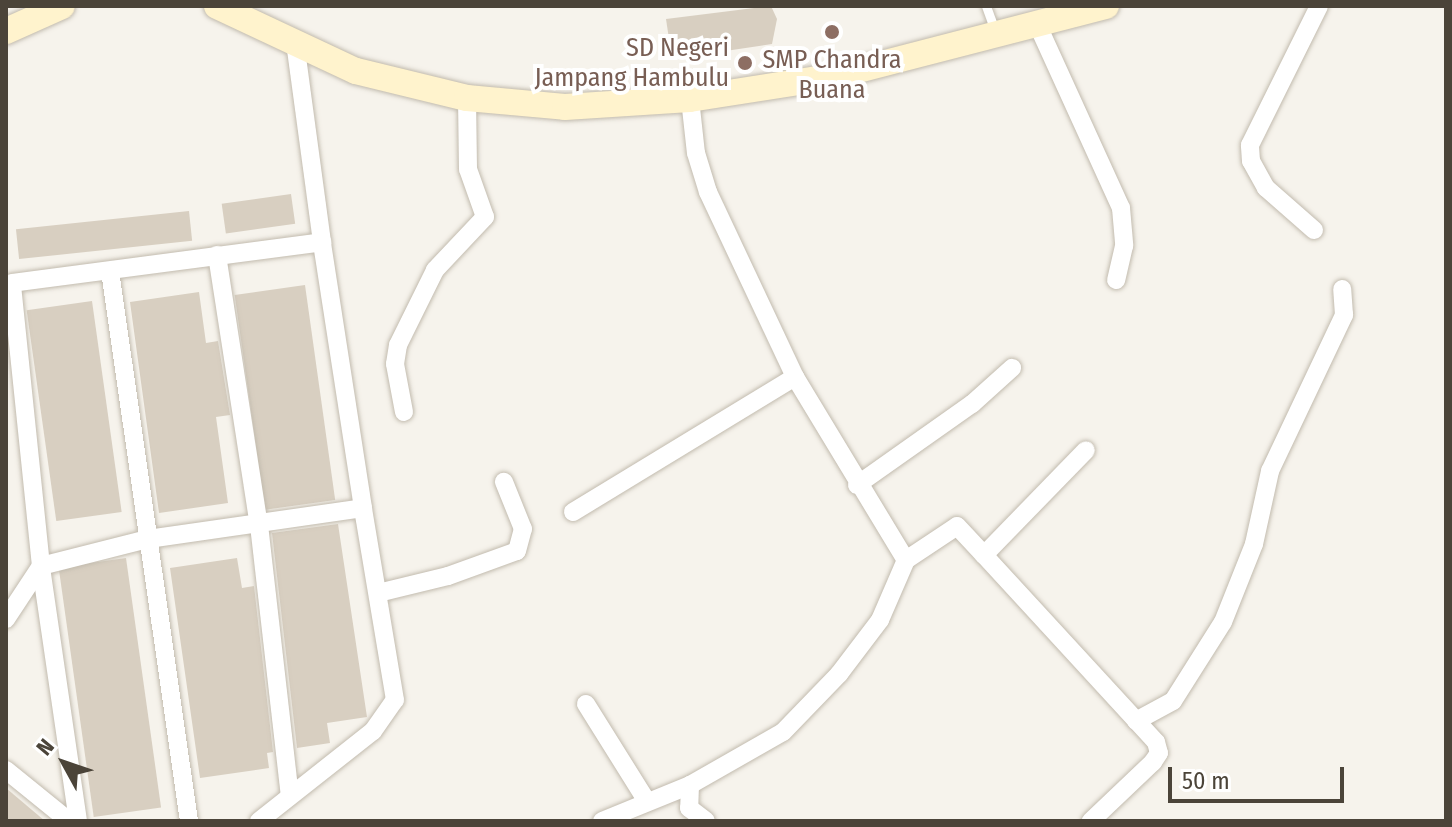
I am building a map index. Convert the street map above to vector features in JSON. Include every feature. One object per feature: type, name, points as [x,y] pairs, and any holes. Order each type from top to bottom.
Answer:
[{"type":"street","points":[[6,31],[62,6]]},
{"type":"street","points":[[217,6],[259,17],[295,42],[356,71],[467,98],[565,107],[690,99],[831,77],[995,31],[1039,28],[1106,6]]},
{"type":"street","points":[[1314,230],[1266,188],[1251,161],[1250,145],[1319,6]]},
{"type":"street","points":[[1039,28],[1121,208],[1124,246],[1116,280]]},
{"type":"street","points":[[259,821],[373,731],[395,700],[322,242],[295,42]]},
{"type":"street","points":[[404,412],[395,364],[403,333],[435,270],[485,217],[468,169],[467,98]]},
{"type":"street","points":[[690,99],[700,172],[795,377],[857,485],[906,560]]},
{"type":"street","points":[[78,821],[41,566],[10,288],[17,279],[110,271],[322,242]]},
{"type":"street","points":[[217,255],[259,525],[290,795]]},
{"type":"street","points":[[110,271],[189,821]]},
{"type":"street","points":[[1136,721],[1173,701],[1223,622],[1254,544],[1270,471],[1344,315],[1342,289]]},
{"type":"street","points":[[857,485],[972,404],[1012,368]]},
{"type":"street","points":[[573,512],[795,377]]},
{"type":"street","points":[[984,555],[1086,450]]},
{"type":"street","points":[[378,593],[448,576],[517,551],[523,529],[504,482]]},
{"type":"street","points":[[6,619],[41,566],[148,539],[363,508]]},
{"type":"street","points":[[602,821],[646,800],[690,785],[783,732],[880,620],[906,560],[957,526],[1136,721],[1159,753],[1091,821]]},
{"type":"street","points":[[586,704],[646,800]]},
{"type":"street","points":[[6,770],[69,821]]},
{"type":"street","points":[[690,785],[689,808],[706,821]]},
{"type":"lane","points":[[986,6],[995,31]]},
{"type":"building","points":[[771,6],[777,19],[772,44],[672,59],[666,19]]},
{"type":"building","points":[[291,194],[295,224],[226,233],[222,204]]},
{"type":"building","points":[[189,211],[192,241],[19,259],[16,229]]},
{"type":"building","points":[[305,285],[335,500],[265,510],[235,295]]},
{"type":"building","points":[[199,292],[206,343],[218,341],[230,415],[216,417],[228,503],[159,513],[130,302]]},
{"type":"building","points":[[92,301],[122,512],[56,521],[27,310]]},
{"type":"building","points":[[338,524],[367,717],[327,723],[330,743],[297,748],[272,533]]},
{"type":"building","points":[[126,558],[161,808],[94,817],[59,567]]},
{"type":"building","points":[[237,558],[242,588],[254,586],[273,752],[267,753],[269,768],[200,778],[170,568]]},
{"type":"building","points":[[6,788],[45,821],[6,821]]},
{"type":"place","name":"SMP Chandra Buana","points":[[832,32]]},
{"type":"place","name":"SD Negeri Jampang Hambulu","points":[[745,63]]}]
